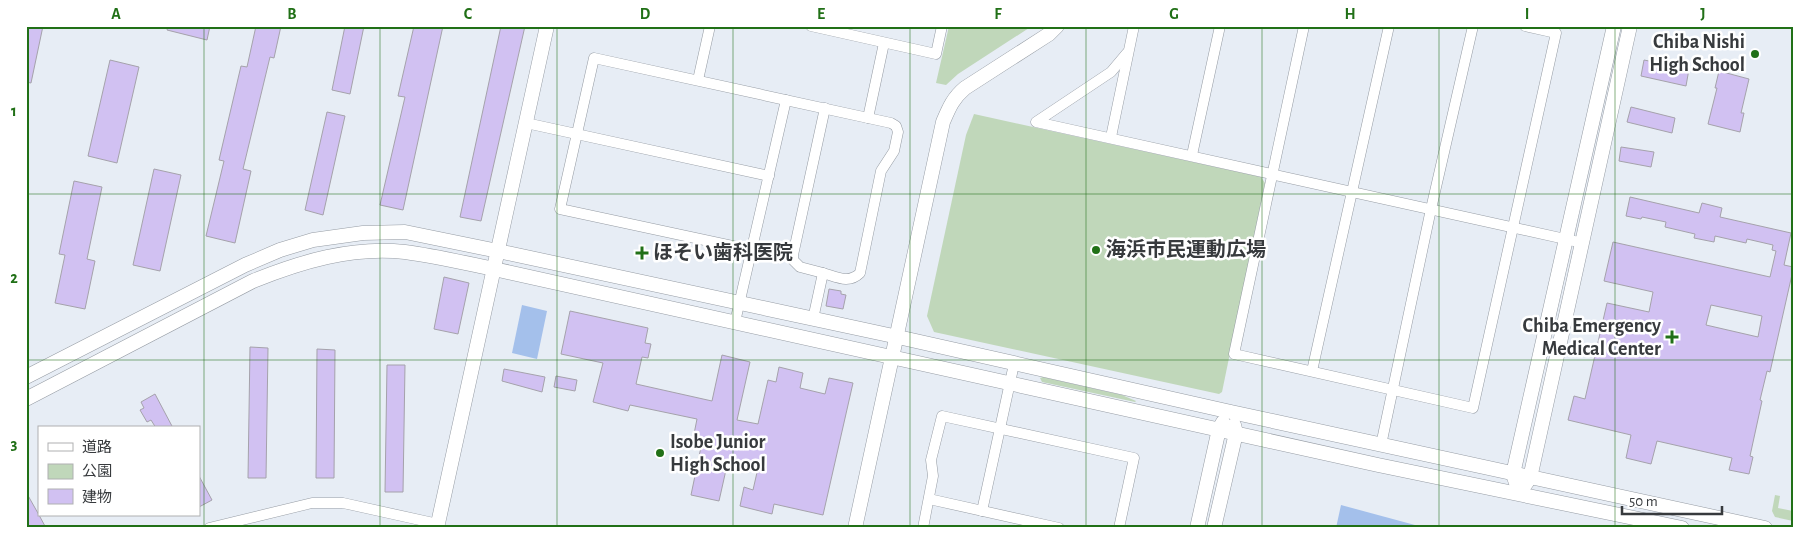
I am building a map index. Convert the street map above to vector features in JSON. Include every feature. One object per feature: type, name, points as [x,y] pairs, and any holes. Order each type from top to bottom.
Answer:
[{"type":"street","points":[[209,528],[312,503],[343,503],[438,526],[547,26]]},
{"type":"street","points":[[698,80],[710,26]]},
{"type":"street","points":[[812,26],[936,54],[942,26]]},
{"type":"street","points":[[855,528],[944,122],[950,105],[964,88],[1049,34],[1057,26]]},
{"type":"street","points":[[1111,137],[1134,26]]},
{"type":"street","points":[[1192,155],[1220,26]]},
{"type":"street","points":[[1304,26],[1234,354],[1472,408],[1556,33],[1525,26]]},
{"type":"street","points":[[1312,371],[1389,26]]},
{"type":"street","points":[[1381,445],[1431,209],[1473,26]]},
{"type":"street","points":[[1518,493],[1513,474],[1614,26]]},
{"type":"street","points":[[1518,493],[1530,478],[1630,26]]},
{"type":"street","points":[[868,118],[884,43]]},
{"type":"street","points":[[1127,54],[1111,72],[1036,122],[1111,137],[1583,243]]},
{"type":"street","points":[[751,250],[560,208],[594,58],[825,108],[891,123],[896,126],[898,132],[894,151],[881,171],[862,268],[854,279],[800,268],[793,255],[825,108]]},
{"type":"street","points":[[735,322],[786,100]]},
{"type":"street","points":[[526,123],[769,176]]},
{"type":"street","points":[[26,377],[245,265],[280,250],[313,240],[363,233],[404,232],[898,337],[1530,478],[1761,527]]},
{"type":"street","points":[[26,399],[253,281],[287,267],[320,258],[365,252],[403,252],[494,269],[1378,465],[1682,528]]},
{"type":"street","points":[[814,319],[823,273]]},
{"type":"street","points":[[982,511],[1014,364]]},
{"type":"street","points":[[1197,528],[1219,429],[1231,412]]},
{"type":"street","points":[[1214,528],[1236,433],[1231,412]]},
{"type":"street","points":[[923,528],[933,476],[931,460],[942,416],[1134,458],[1119,528]]},
{"type":"street","points":[[929,499],[1059,528]]},
{"type":"green space","points":[[949,26],[1032,26],[958,74],[946,85],[936,83]]},
{"type":"green space","name":"海浜市民運動広場","points":[[974,114],[1261,177],[1265,183],[1222,392],[1219,394],[934,332],[927,316],[966,135]]},
{"type":"green space","points":[[1043,377],[1122,395],[1136,401],[1042,382],[1040,378]]},
{"type":"green space","points":[[1775,495],[1780,496],[1778,508],[1793,511],[1793,521],[1775,517],[1772,511]]},
{"type":"water","points":[[522,305],[547,311],[537,359],[512,353]]},
{"type":"water","points":[[1341,505],[1426,528],[1336,528]]},
{"type":"building","points":[[26,26],[43,26],[31,83],[26,82]]},
{"type":"building","points":[[168,26],[210,26],[207,40],[167,30]]},
{"type":"building","points":[[256,26],[281,26],[274,58],[270,57],[243,169],[251,171],[235,243],[206,236],[224,161],[219,160],[241,66],[247,67]]},
{"type":"building","points":[[345,26],[364,26],[350,94],[332,90]]},
{"type":"building","points":[[414,26],[443,26],[403,210],[380,205],[405,97],[398,96]]},
{"type":"building","points":[[501,26],[525,26],[481,221],[460,217]]},
{"type":"building","points":[[110,60],[139,67],[117,163],[88,156]]},
{"type":"building","points":[[1644,60],[1689,69],[1686,86],[1641,76]]},
{"type":"building","points":[[1719,71],[1749,79],[1741,113],[1744,113],[1740,132],[1708,124]]},
{"type":"building","points":[[1631,107],[1675,118],[1672,133],[1627,122]]},
{"type":"building","points":[[327,112],[345,116],[323,215],[305,210]]},
{"type":"building","points":[[1621,147],[1654,152],[1651,167],[1619,161]]},
{"type":"building","points":[[154,169],[181,175],[160,271],[133,265]]},
{"type":"building","points":[[74,181],[102,187],[87,259],[95,261],[85,309],[55,303],[65,255],[59,254]]},
{"type":"building","points":[[1630,197],[1699,213],[1702,203],[1722,208],[1720,217],[1791,233],[1784,265],[1793,267],[1793,270],[1770,372],[1767,371],[1760,400],[1762,401],[1750,456],[1753,457],[1749,474],[1729,470],[1732,458],[1657,441],[1651,464],[1626,458],[1631,435],[1568,420],[1574,396],[1585,399],[1607,303],[1649,312],[1653,292],[1604,281],[1613,242],[1770,277],[1776,251],[1772,250],[1773,245],[1747,239],[1746,243],[1715,236],[1714,242],[1694,238],[1695,234],[1665,227],[1666,222],[1626,216]],"holes":[[[1711,305],[1762,316],[1758,337],[1706,325]]]},
{"type":"building","points":[[444,277],[469,283],[458,334],[434,329]]},
{"type":"building","points":[[829,289],[841,291],[841,294],[846,295],[843,309],[826,306]]},
{"type":"building","points":[[570,311],[648,328],[645,343],[651,344],[648,358],[642,357],[636,384],[712,401],[722,355],[750,362],[737,420],[758,424],[768,380],[776,382],[779,367],[803,373],[800,388],[825,394],[829,378],[853,383],[823,515],[774,504],[772,514],[740,506],[744,487],[753,490],[758,468],[728,461],[719,501],[691,495],[702,442],[693,439],[697,419],[630,405],[628,411],[593,402],[603,363],[561,354]]},
{"type":"building","points":[[250,347],[268,348],[266,478],[248,478]]},
{"type":"building","points":[[317,349],[335,350],[334,478],[316,478]]},
{"type":"building","points":[[387,365],[405,365],[403,492],[385,492]]},
{"type":"building","points":[[504,369],[545,377],[542,392],[502,381]]},
{"type":"building","points":[[556,376],[577,380],[575,391],[554,387]]},
{"type":"building","points":[[155,394],[172,426],[155,426],[151,420],[147,422],[140,410],[144,408],[141,402]]},
{"type":"building","points":[[200,478],[212,500],[200,506]]},
{"type":"building","points":[[26,492],[46,528],[26,528]]},
{"type":"place","name":"Chiba Nishi High School","points":[[1755,54]]},
{"type":"place","name":"海浜市民運動広場","points":[[1096,250]]},
{"type":"place","name":"ほそい歯科医院","points":[[642,253]]},
{"type":"place","name":"Chiba Emergency Medical Center","points":[[1672,337]]},
{"type":"place","name":"Isobe Junior High School","points":[[660,453]]}]
